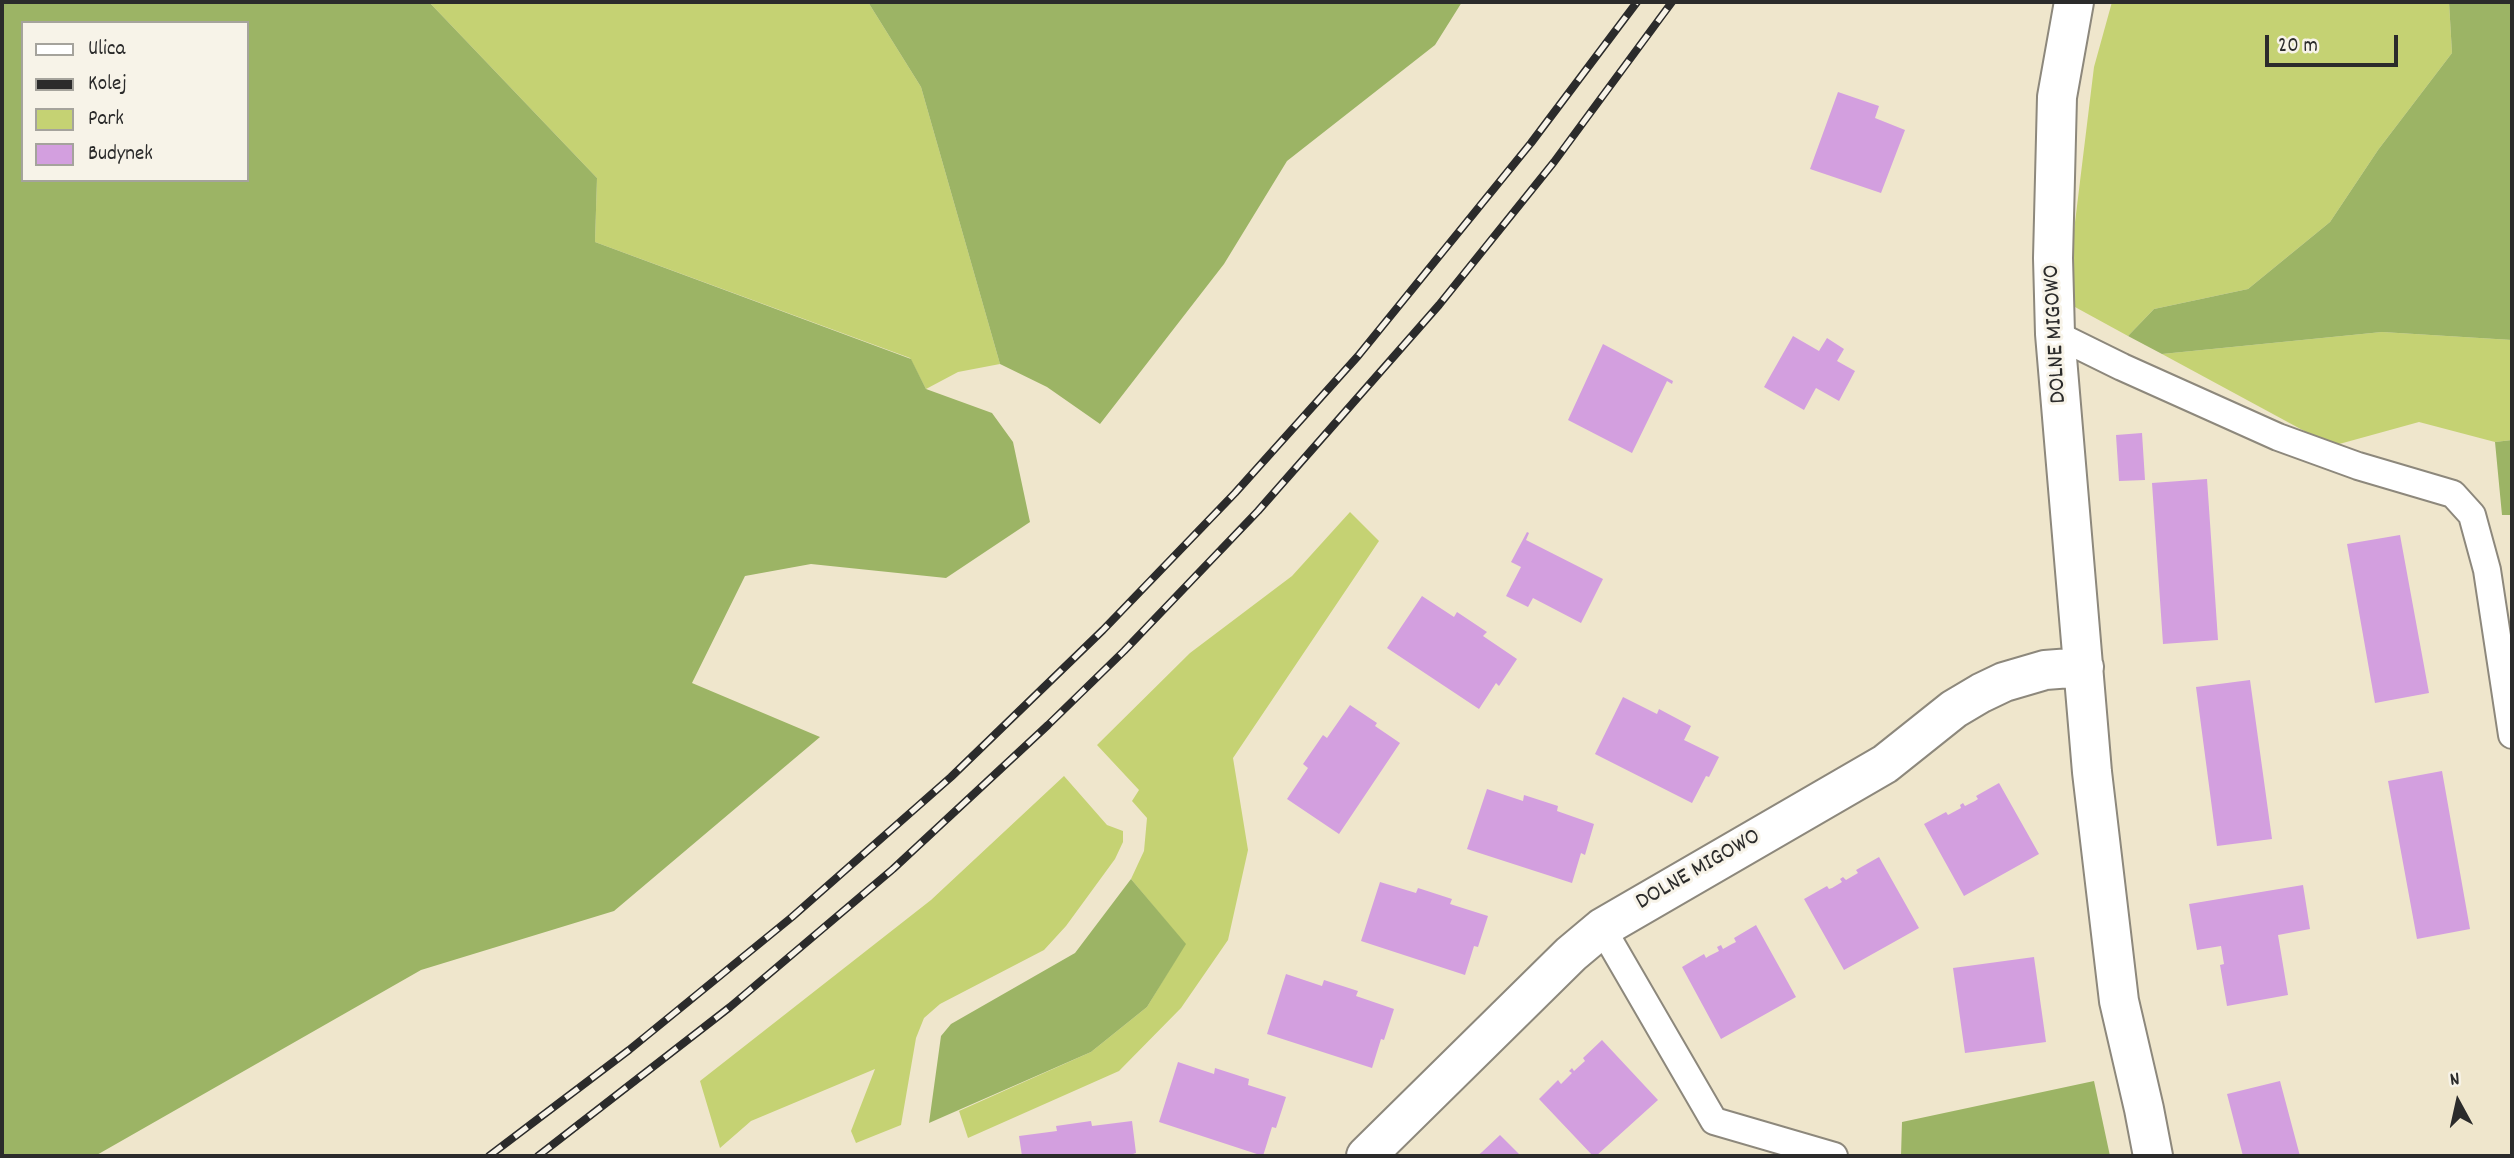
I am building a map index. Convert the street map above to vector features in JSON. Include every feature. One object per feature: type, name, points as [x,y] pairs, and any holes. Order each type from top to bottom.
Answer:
[{"type":"street","name":"DOLNE MIGOWO","points":[[2074,2],[2057,97],[2053,258],[2055,334],[2092,772],[2119,1001],[2153,1156]]},
{"type":"street","name":"DOLNE MIGOWO","points":[[1366,1156],[1571,954],[1602,928],[1885,764],[1954,709],[1981,693],[2004,682],[2045,670],[2084,667]]},
{"type":"lane","points":[[2055,334],[2122,368],[2277,437],[2358,466],[2453,494],[2472,515],[2487,570],[2512,735]]},
{"type":"lane","points":[[1602,928],[1714,1121],[1834,1156]]},
{"type":"green space","points":[[2,2],[429,2],[597,178],[595,242],[911,359],[926,389],[992,413],[1013,442],[1030,522],[946,578],[811,564],[745,576],[692,683],[820,737],[614,911],[421,970],[95,1156],[2,1156]]},
{"type":"green space","points":[[429,2],[868,2],[921,87],[1000,364],[958,372],[926,389],[910,358],[595,242],[597,178]]},
{"type":"green space","points":[[868,2],[1462,2],[1435,45],[1287,161],[1224,264],[1100,424],[1047,387],[1000,364],[921,87]]},
{"type":"green space","points":[[2112,2],[2449,2],[2452,53],[2378,150],[2330,222],[2248,289],[2154,309],[2128,336],[2075,307],[2071,255],[2094,67]]},
{"type":"green space","points":[[2449,2],[2512,2],[2512,340],[2382,332],[2162,354],[2128,336],[2154,309],[2248,289],[2330,222],[2378,150],[2452,53]]},
{"type":"green space","points":[[2382,332],[2512,340],[2512,440],[2495,442],[2419,422],[2332,446],[2162,354]]},
{"type":"green space","points":[[2512,440],[2512,515],[2502,515],[2495,442]]},
{"type":"green space","points":[[1350,512],[1379,541],[1233,758],[1248,850],[1228,940],[1181,1008],[1119,1071],[968,1138],[959,1111],[1091,1052],[1147,1007],[1185,944],[1131,879],[1144,851],[1147,818],[1132,801],[1139,790],[1097,745],[1190,653],[1292,576]]},
{"type":"green space","points":[[1064,776],[1107,825],[1123,831],[1123,842],[1115,859],[1066,926],[1044,950],[940,1004],[924,1018],[916,1038],[901,1125],[856,1143],[851,1131],[875,1069],[751,1121],[720,1148],[700,1081],[931,900]]},
{"type":"green space","points":[[1131,879],[1186,944],[1147,1007],[1091,1052],[929,1123],[941,1036],[951,1024],[1075,953]]},
{"type":"green space","points":[[2094,1081],[2110,1156],[1901,1156],[1902,1122]]},
{"type":"building","points":[[1838,92],[1879,106],[1875,118],[1905,130],[1881,193],[1810,169]]},
{"type":"building","points":[[1793,336],[1819,351],[1827,338],[1844,349],[1837,361],[1855,371],[1839,401],[1816,388],[1804,410],[1764,387]]},
{"type":"building","points":[[1603,344],[1673,381],[1672,384],[1667,381],[1632,453],[1568,420]]},
{"type":"building","points":[[2142,433],[2145,480],[2119,481],[2116,435]]},
{"type":"building","points":[[2207,479],[2218,640],[2163,644],[2152,483]]},
{"type":"building","points":[[1527,532],[1529,533],[1526,540],[1603,579],[1581,623],[1533,598],[1528,607],[1506,596],[1521,567],[1511,562]]},
{"type":"building","points":[[2400,535],[2429,693],[2375,703],[2347,544]]},
{"type":"building","points":[[1422,596],[1454,617],[1457,612],[1487,632],[1483,636],[1517,659],[1499,686],[1496,683],[1479,709],[1387,648]]},
{"type":"building","points":[[2250,680],[2272,839],[2217,846],[2196,687]]},
{"type":"building","points":[[1623,697],[1657,714],[1659,709],[1691,726],[1684,740],[1719,757],[1692,803],[1595,754]]},
{"type":"building","points":[[1350,705],[1400,743],[1339,834],[1287,799],[1308,768],[1303,764],[1323,735],[1327,738]]},
{"type":"building","points":[[2442,771],[2470,929],[2417,939],[2388,781]]},
{"type":"building","points":[[1999,783],[2039,854],[1964,896],[1924,824],[1946,812],[1948,815],[1961,808],[1963,803],[1965,806],[1975,801],[1978,799],[1976,796]]},
{"type":"building","points":[[1487,789],[1523,801],[1524,795],[1558,806],[1557,811],[1594,824],[1585,855],[1581,853],[1572,883],[1467,849]]},
{"type":"building","points":[[1879,857],[1919,928],[1844,970],[1804,899],[1827,886],[1832,888],[1842,882],[1840,879],[1843,877],[1846,880],[1858,873],[1856,870]]},
{"type":"building","points":[[1380,882],[1416,893],[1418,888],[1452,899],[1450,904],[1488,916],[1478,947],[1474,946],[1465,975],[1361,941]]},
{"type":"building","points":[[2303,885],[2310,929],[2278,935],[2288,995],[2227,1006],[2220,965],[2224,964],[2221,946],[2197,950],[2189,904]]},
{"type":"building","points":[[1756,925],[1796,997],[1721,1039],[1682,967],[1704,954],[1706,958],[1719,951],[1717,947],[1721,945],[1723,949],[1736,942],[1734,938]]},
{"type":"building","points":[[2034,957],[2046,1042],[1965,1053],[1953,968]]},
{"type":"building","points":[[1286,974],[1322,986],[1324,980],[1358,991],[1356,996],[1394,1009],[1372,1068],[1267,1034]]},
{"type":"building","points":[[1602,1040],[1658,1100],[1593,1156],[1539,1099],[1558,1080],[1561,1084],[1572,1073],[1569,1071],[1572,1068],[1574,1071],[1585,1061],[1583,1058]]},
{"type":"building","points":[[1178,1062],[1214,1074],[1215,1068],[1249,1079],[1248,1085],[1286,1097],[1276,1128],[1272,1127],[1263,1156],[1159,1122]]},
{"type":"building","points":[[2280,1081],[2300,1156],[2243,1156],[2227,1094]]},
{"type":"building","points":[[1091,1121],[1092,1126],[1132,1121],[1136,1153],[1133,1156],[1022,1156],[1019,1136],[1057,1131],[1056,1126]]},
{"type":"building","points":[[1500,1135],[1521,1156],[1477,1156],[1482,1152]]},
{"type":"railway","points":[[489,1156],[629,1050],[792,917],[951,777],[1103,630],[1235,493],[1358,356],[1531,143],[1637,2]]},
{"type":"railway","points":[[538,1156],[730,1007],[893,869],[1124,651],[1258,511],[1439,305],[1554,162],[1672,2]]}]
